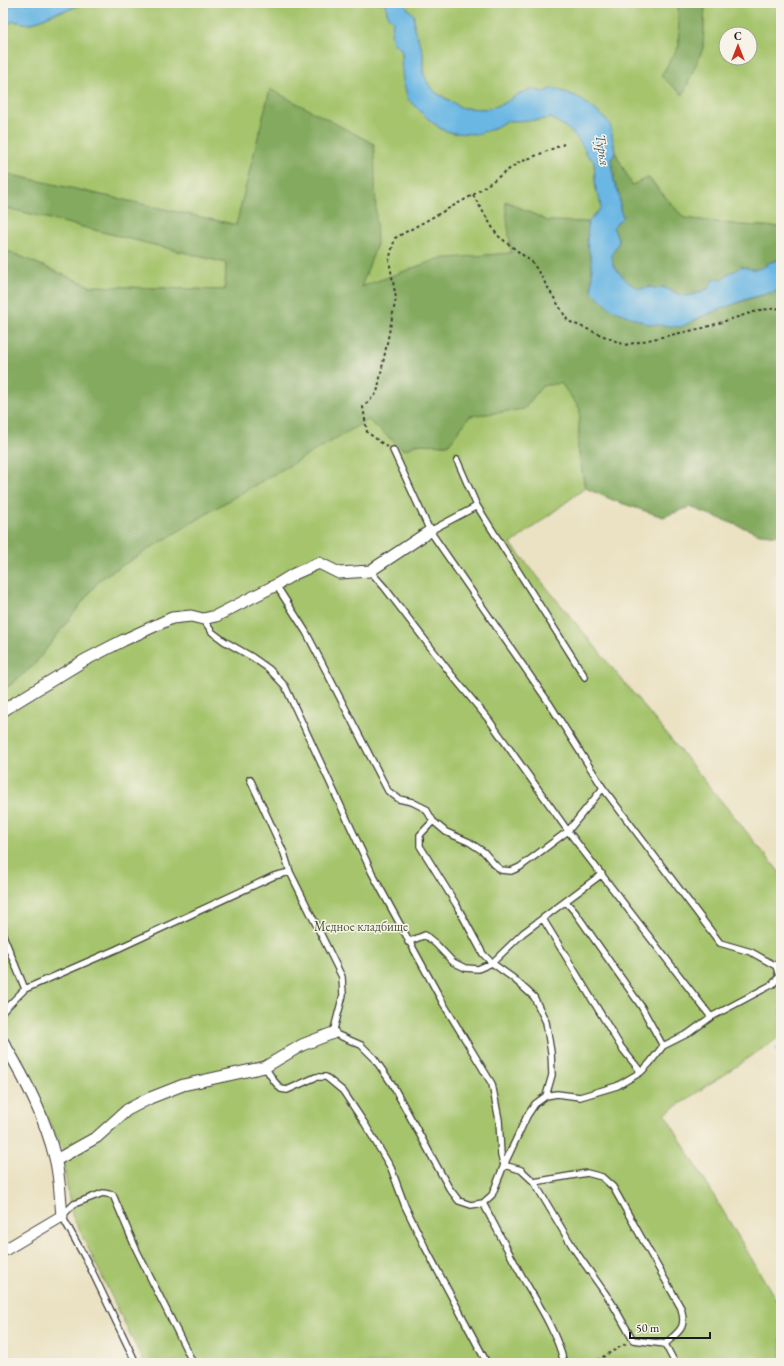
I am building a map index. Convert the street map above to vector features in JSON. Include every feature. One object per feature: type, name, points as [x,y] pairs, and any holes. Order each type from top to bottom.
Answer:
[{"type":"street","points":[[3,711],[85,660],[138,633],[172,618],[191,616],[203,619],[216,616],[294,574],[319,563],[339,573],[370,572],[430,531]]},
{"type":"street","points":[[56,1160],[98,1137],[127,1110],[150,1098],[183,1085],[265,1066],[302,1045],[333,1032]]},
{"type":"street","points":[[3,1042],[36,1104],[48,1134],[56,1160],[62,1216],[3,1251]]},
{"type":"lane","points":[[250,779],[284,853],[290,872],[342,977],[343,994],[333,1032],[360,1045],[374,1058],[392,1084],[449,1188],[459,1201],[471,1205],[483,1203],[492,1195],[527,1116],[535,1104],[546,1096],[557,1094],[580,1097],[617,1086],[641,1072],[650,1064],[664,1046],[689,1032],[711,1017],[773,984],[779,976],[776,966],[751,952],[720,943],[603,788],[549,703],[430,531],[393,450]]},
{"type":"lane","points":[[457,460],[477,506],[585,677]]},
{"type":"lane","points":[[430,531],[477,506]]},
{"type":"lane","points":[[370,572],[489,720],[568,831],[711,1017]]},
{"type":"lane","points":[[276,585],[306,632],[388,791],[399,799],[412,802],[426,809],[433,821],[446,832],[469,842],[484,852],[501,870],[511,871],[520,867],[568,831],[603,788]]},
{"type":"lane","points":[[203,619],[212,632],[269,669],[285,686],[372,873],[408,942],[492,1084],[499,1120],[504,1165]]},
{"type":"lane","points":[[433,821],[420,835],[420,846],[456,904],[483,954],[534,997],[546,1022],[551,1052],[552,1075],[546,1096]]},
{"type":"lane","points":[[3,1011],[25,989],[117,949],[274,876],[290,872]]},
{"type":"lane","points":[[408,942],[425,936],[436,944],[452,962],[465,968],[478,969],[492,963],[523,934],[602,874]]},
{"type":"lane","points":[[566,902],[580,918],[641,1006],[664,1046]]},
{"type":"lane","points":[[543,919],[621,1047],[641,1072]]},
{"type":"lane","points":[[3,935],[25,989]]},
{"type":"lane","points":[[265,1066],[281,1089],[287,1090],[316,1077],[326,1077],[343,1091],[365,1124],[391,1168],[405,1206],[425,1247],[487,1363]]},
{"type":"lane","points":[[504,1165],[521,1170],[534,1182],[574,1249],[612,1302],[633,1340],[665,1344]]},
{"type":"lane","points":[[534,1182],[587,1173],[602,1177],[613,1187],[681,1308],[684,1320],[680,1330],[665,1344]]},
{"type":"lane","points":[[136,1363],[88,1263],[62,1216],[74,1204],[102,1194],[113,1195],[136,1249],[193,1363]]},
{"type":"lane","points":[[483,1203],[505,1246],[542,1310],[561,1349],[564,1363]]},
{"type":"lane","points":[[665,1344],[675,1363]]},
{"type":"path","points":[[393,450],[367,432],[363,407],[377,393],[392,320],[396,298],[389,260],[396,238],[473,195],[518,163],[564,144]]},
{"type":"path","points":[[473,195],[496,235],[533,263],[568,321],[625,345],[703,328],[760,310],[781,308]]},
{"type":"path","points":[[592,1363],[633,1340]]},
{"type":"green space","points":[[84,3],[385,3],[388,16],[393,21],[392,39],[401,49],[408,99],[426,117],[441,129],[453,133],[490,130],[507,121],[551,118],[572,131],[585,150],[585,153],[594,161],[596,192],[599,195],[601,208],[588,222],[548,221],[506,201],[512,253],[438,259],[361,287],[377,244],[270,89],[237,225],[3,173],[3,26],[13,21],[30,24]]},
{"type":"green space","points":[[403,3],[678,3],[679,46],[661,76],[703,48],[705,3],[781,3],[781,227],[740,225],[684,218],[649,178],[632,185],[615,152],[614,143],[544,92],[531,89],[517,95],[503,104],[487,109],[462,108],[435,92],[429,85],[423,73],[423,52],[414,28],[414,15]]},
{"type":"green space","points":[[678,3],[705,3],[703,48],[683,95],[661,76],[679,46]]},
{"type":"green space","points":[[270,89],[374,144],[377,244],[361,287],[438,259],[511,253],[505,201],[548,221],[588,222],[587,243],[592,263],[592,291],[681,327],[705,315],[755,297],[781,290],[781,536],[760,534],[690,507],[663,517],[615,501],[585,488],[578,448],[580,409],[561,383],[542,386],[524,409],[470,416],[448,445],[417,444],[404,450],[368,420],[226,502],[100,579],[34,665],[3,691],[3,249],[90,286],[225,290],[226,263],[3,207],[3,173],[236,225]]},
{"type":"green space","points":[[615,152],[632,185],[648,178],[684,218],[740,225],[781,227],[781,259],[754,270],[741,266],[737,270],[729,273],[723,281],[690,296],[680,295],[663,287],[657,289],[651,287],[640,289],[629,283],[613,267],[612,255],[619,241],[613,227],[623,217],[620,210],[619,194],[614,181],[614,172],[611,160]]},
{"type":"green space","points":[[3,207],[226,263],[225,290],[90,286],[3,249]]},
{"type":"green space","name":"Медное кладбище","points":[[561,383],[580,409],[578,448],[585,488],[511,544],[781,874],[781,1036],[665,1114],[781,1308],[781,1363],[144,1363],[72,1215],[65,1175],[63,1150],[3,1030],[3,691],[34,665],[100,579],[226,502],[368,419],[404,450],[417,444],[448,445],[470,416],[524,409],[542,386]]},
{"type":"water","points":[[23,3],[84,3],[30,24],[13,21],[3,26],[3,6]]},
{"type":"water","name":"Турья","points":[[385,3],[403,3],[414,15],[414,28],[423,52],[423,73],[429,85],[435,92],[462,108],[487,109],[503,104],[517,95],[531,89],[544,92],[553,88],[576,96],[592,107],[610,123],[615,152],[611,160],[614,181],[619,194],[620,210],[623,217],[613,227],[619,241],[612,255],[613,266],[629,283],[640,289],[651,287],[657,289],[663,287],[680,295],[690,296],[708,289],[713,280],[719,278],[723,280],[729,273],[737,270],[741,266],[757,269],[764,267],[768,263],[781,259],[781,290],[750,298],[702,316],[681,327],[648,324],[611,309],[592,291],[592,263],[587,243],[588,222],[601,208],[599,196],[596,192],[594,161],[585,153],[585,150],[578,139],[567,128],[551,118],[507,121],[490,130],[477,134],[453,133],[441,129],[426,117],[408,99],[403,81],[401,61],[403,59],[401,49],[393,43],[391,36],[393,21],[388,16]]},
{"type":"waterway","points":[[777,1049],[781,1047]]}]
